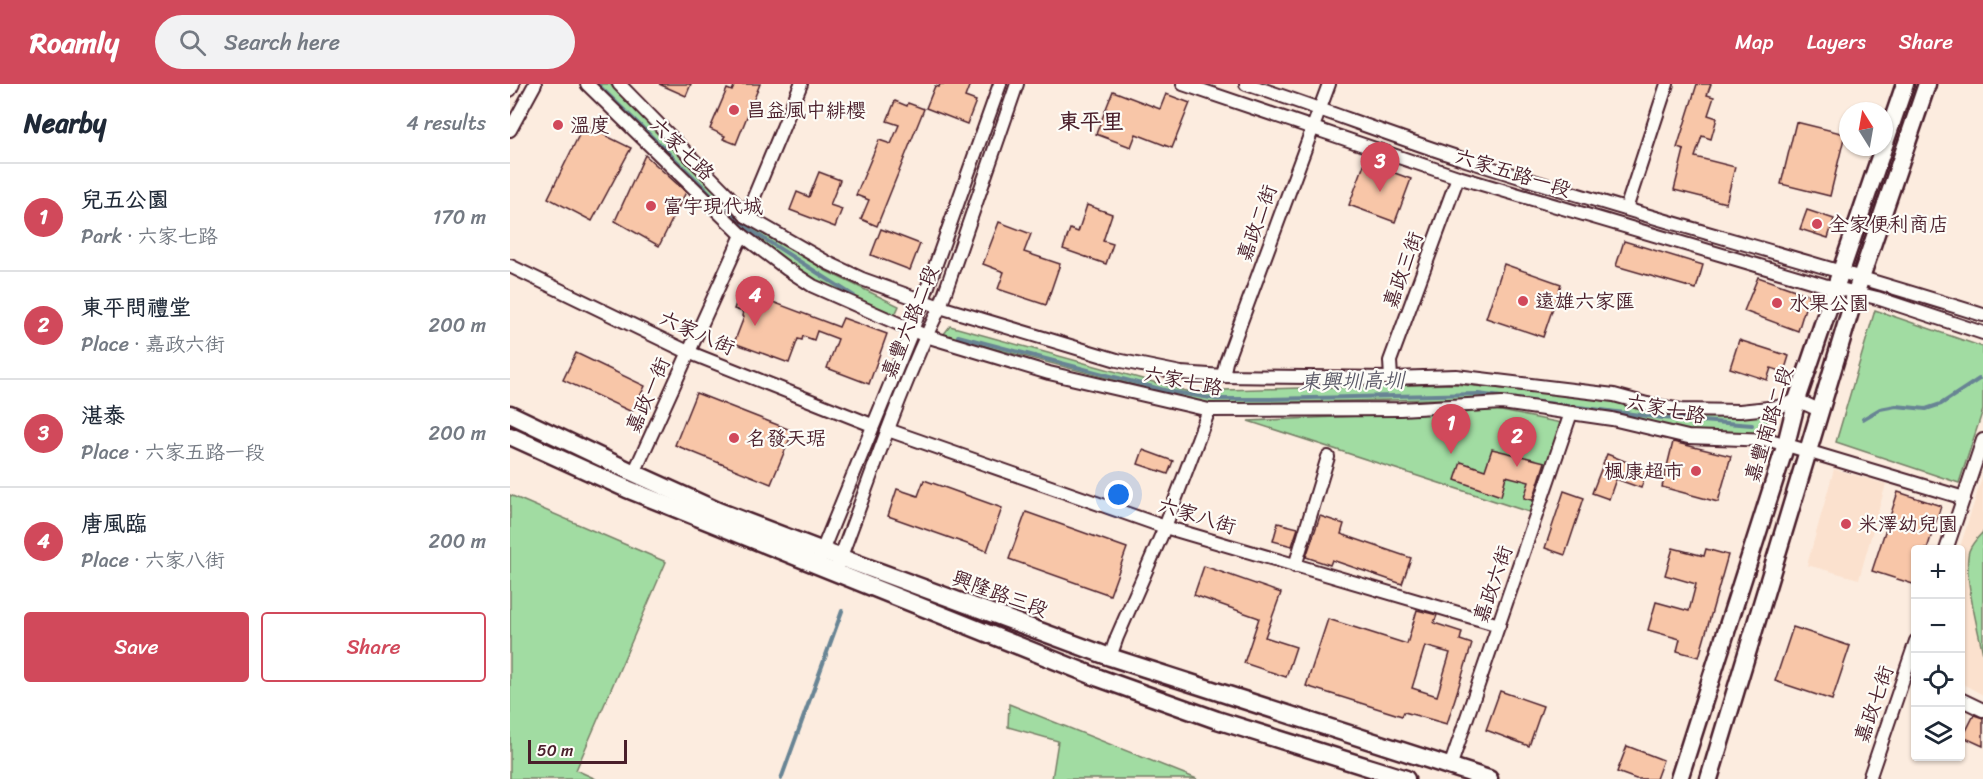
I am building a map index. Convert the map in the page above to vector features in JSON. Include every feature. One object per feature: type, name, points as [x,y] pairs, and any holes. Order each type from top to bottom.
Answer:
[{"type":"street","points":[[510,90],[513,84]]},
{"type":"street","points":[[510,130],[535,84]]},
{"type":"street","name":"六家七路","points":[[587,84],[742,234],[813,286],[912,331],[1049,373],[1209,410],[1400,409],[1502,403],[1612,419],[1688,437],[1770,440],[1964,498]]},
{"type":"street","name":"六家七路","points":[[619,84],[746,216],[828,263],[940,307],[1117,360],[1180,373],[1223,376],[1391,378],[1456,376],[1614,395],[1681,410],[1740,411],[1778,407],[1797,400]]},
{"type":"street","points":[[746,216],[801,84]]},
{"type":"street","name":"嘉豐六路二段","points":[[819,558],[912,331],[1000,84]]},
{"type":"street","name":"嘉豐六路二段","points":[[837,565],[888,430],[940,307],[1017,84]]},
{"type":"street","name":"六家五路一段","points":[[1183,84],[1458,177],[1839,280]]},
{"type":"street","name":"六家五路一段","points":[[1246,84],[1321,108],[1467,161],[1839,280]]},
{"type":"street","name":"嘉政二街","points":[[1223,376],[1226,362],[1329,84]]},
{"type":"street","points":[[1626,210],[1667,84]]},
{"type":"street","name":"嘉豐南路二段","points":[[1679,779],[1786,444],[1797,400],[1905,84]]},
{"type":"street","points":[[1709,779],[1858,285],[1927,84]]},
{"type":"street","name":"嘉政三街","points":[[1391,378],[1390,361],[1458,177]]},
{"type":"street","name":"嘉政一街","points":[[634,473],[742,234]]},
{"type":"street","name":"六家八街","points":[[510,266],[688,352],[872,425]]},
{"type":"street","points":[[1839,280],[1858,285],[1983,333]]},
{"type":"street","points":[[1858,285],[1883,283],[1983,315]]},
{"type":"street","points":[[1797,400],[1819,410]]},
{"type":"street","points":[[1110,657],[1165,527],[1209,410]]},
{"type":"street","name":"嘉政六街","points":[[1450,767],[1571,413]]},
{"type":"street","name":"興隆路三段","points":[[510,414],[819,558]]},
{"type":"street","name":"六家八街","points":[[888,430],[1165,527],[1499,625]]},
{"type":"street","name":"興隆路三段","points":[[510,436],[627,489],[837,565],[1109,682],[1217,720],[1406,779]]},
{"type":"street","points":[[1947,545],[1983,440]]},
{"type":"street","points":[[1295,566],[1328,457]]},
{"type":"street","name":"興隆路三段","points":[[837,565],[1110,657],[1489,779]]},
{"type":"street","name":"嘉政七街","points":[[1869,779],[1910,675],[1914,653]]},
{"type":"street","points":[[1965,701],[1983,710]]},
{"type":"shaded area","name":"米澤幼兒園","points":[[1834,469],[1886,484],[1859,579],[1807,565]]},
{"type":"shaded area","points":[[1983,475],[1983,695],[1965,685],[1965,545],[1961,545]]},
{"type":"green space","points":[[591,84],[610,84],[749,221],[826,271],[899,306],[894,317],[815,282],[743,231]]},
{"type":"green space","points":[[1875,310],[1983,347],[1983,410],[1959,483],[1836,442]]},
{"type":"green space","points":[[950,326],[1186,391],[1454,384],[1586,397],[1691,415],[1768,415],[1767,434],[1689,431],[1598,412],[1479,398],[1220,404],[1195,401],[943,335]]},
{"type":"green space","points":[[1496,410],[1562,423],[1535,514],[1248,421]]},
{"type":"green space","points":[[510,495],[666,562],[576,770],[596,779],[510,779]]},
{"type":"green space","points":[[1983,532],[1983,654],[1972,601],[1968,561],[1969,551]]},
{"type":"green space","points":[[1009,704],[1197,779],[1052,779],[1058,741],[1008,727]]},
{"type":"building","name":"昌益風中緋櫻","points":[[659,84],[691,84],[686,96]]},
{"type":"building","name":"昌益風中緋櫻","points":[[735,84],[760,84],[736,144],[723,139],[725,136],[710,129],[727,89],[732,91]]},
{"type":"building","points":[[940,84],[970,84],[965,97],[976,101],[967,124],[926,108],[935,86],[939,87]]},
{"type":"building","points":[[1697,84],[1711,84],[1707,95],[1714,97],[1708,115],[1717,118],[1711,139],[1702,136],[1695,157],[1735,167],[1726,203],[1674,190],[1684,150],[1677,148]]},
{"type":"building","points":[[1113,91],[1160,109],[1166,94],[1190,103],[1172,148],[1136,134],[1131,147],[1096,134]]},
{"type":"building","points":[[895,101],[924,109],[877,226],[861,219],[869,200],[856,195],[879,140],[891,144],[899,125],[887,121]]},
{"type":"building","points":[[1796,122],[1839,133],[1840,156],[1830,196],[1781,184]]},
{"type":"building","points":[[584,125],[631,148],[592,221],[548,198]]},
{"type":"building","name":"富宇現代城","points":[[645,155],[686,192],[659,246],[615,221]]},
{"type":"building","points":[[1365,162],[1411,179],[1395,222],[1349,205]]},
{"type":"building","points":[[819,172],[840,180],[830,205],[842,209],[835,227],[790,210],[797,192],[809,197]]},
{"type":"building","points":[[1087,205],[1112,214],[1103,241],[1113,244],[1106,264],[1063,249],[1070,229],[1078,232]]},
{"type":"building","name":"全家便利商店","points":[[1807,210],[1834,219],[1828,238],[1800,229]]},
{"type":"building","points":[[999,222],[1031,234],[1024,252],[1060,264],[1046,305],[998,289],[1004,272],[983,264]]},
{"type":"building","points":[[881,229],[920,244],[910,270],[871,255]]},
{"type":"building","name":"遠雄六家匯","points":[[1624,241],[1703,265],[1696,289],[1616,266]]},
{"type":"building","name":"遠雄六家匯","points":[[1504,264],[1561,284],[1543,337],[1486,318]]},
{"type":"building","name":"水果公園","points":[[1758,277],[1809,295],[1798,331],[1744,311]]},
{"type":"building","points":[[741,290],[839,327],[843,318],[887,334],[869,384],[827,368],[838,339],[817,331],[814,340],[803,336],[802,340],[798,339],[789,363],[734,343],[744,317],[743,312],[734,309]]},
{"type":"building","points":[[1739,340],[1789,356],[1784,372],[1771,368],[1767,380],[1730,368]]},
{"type":"building","points":[[576,353],[645,386],[632,412],[563,380]]},
{"type":"building","name":"名發天琚","points":[[696,393],[793,431],[771,484],[675,445]]},
{"type":"building","name":"楓康超市","points":[[1673,442],[1731,456],[1718,502],[1662,487]]},
{"type":"building","points":[[1492,449],[1545,462],[1533,500],[1524,498],[1529,482],[1506,476],[1501,496],[1455,480],[1461,462],[1485,470]]},
{"type":"building","points":[[1143,450],[1173,461],[1168,474],[1138,464]]},
{"type":"building","points":[[1607,454],[1647,470],[1641,488],[1616,479],[1609,499],[1592,493]]},
{"type":"building","points":[[924,480],[1002,508],[987,551],[888,516],[897,489],[918,496]]},
{"type":"building","points":[[1564,491],[1584,498],[1565,555],[1545,548]]},
{"type":"building","points":[[1898,492],[1941,506],[1928,545],[1911,545],[1911,583],[1872,571]]},
{"type":"building","points":[[1026,512],[1127,548],[1110,595],[1009,559]]},
{"type":"building","points":[[1320,516],[1344,524],[1341,534],[1411,558],[1402,584],[1332,560],[1330,565],[1306,557]]},
{"type":"building","points":[[1278,523],[1298,528],[1292,546],[1273,541]]},
{"type":"building","points":[[1673,548],[1704,556],[1706,549],[1728,555],[1699,657],[1677,651],[1680,639],[1648,630],[1656,602],[1689,611],[1696,584],[1665,575]]},
{"type":"building","points":[[1204,566],[1281,593],[1265,637],[1296,647],[1286,677],[1244,663],[1259,618],[1194,595]]},
{"type":"building","points":[[1417,610],[1437,615],[1434,623],[1462,632],[1460,640],[1472,644],[1447,724],[1404,712],[1402,716],[1306,686],[1328,619],[1407,644]],"holes":[[[1425,646],[1450,653],[1437,696],[1412,688]]]},
{"type":"building","points":[[1793,627],[1850,646],[1832,700],[1775,681]]},
{"type":"building","points":[[1500,691],[1543,706],[1529,746],[1486,730]]},
{"type":"building","points":[[1974,715],[1983,718],[1983,746],[1965,738]]},
{"type":"building","points":[[1627,746],[1663,760],[1656,779],[1636,779],[1617,772]]},
{"type":"waterway","name":"東興圳高圳","points":[[597,84],[744,226],[854,296]]},
{"type":"waterway","name":"東興圳高圳","points":[[958,336],[1168,391],[1216,399],[1478,394],[1663,418],[1752,425]]},
{"type":"waterway","name":"東興圳高圳","points":[[1863,419],[1880,409],[1896,406],[1926,409],[1941,404],[1979,379]]},
{"type":"waterway","points":[[781,779],[842,611]]},
{"type":"place","name":"昌益風中緋櫻","points":[[734,110]]},
{"type":"place","name":"溫度","points":[[558,125]]},
{"type":"place","name":"湛泰","points":[[1380,192]]},
{"type":"place","name":"富宇現代城","points":[[651,206]]},
{"type":"place","name":"全家便利商店","points":[[1817,224]]},
{"type":"place","name":"遠雄六家匯","points":[[1523,301]]},
{"type":"place","name":"水果公園","points":[[1777,303]]},
{"type":"place","name":"唐風臨","points":[[755,326]]},
{"type":"place","name":"名發天琚","points":[[734,438]]},
{"type":"place","name":"兒五公園","points":[[1451,454]]},
{"type":"place","name":"東平問禮堂","points":[[1517,467]]},
{"type":"place","name":"楓康超市","points":[[1696,471]]},
{"type":"place","name":"米澤幼兒園","points":[[1846,524]]},
{"type":"district","name":"東平里","points":[[1091,121]]}]
